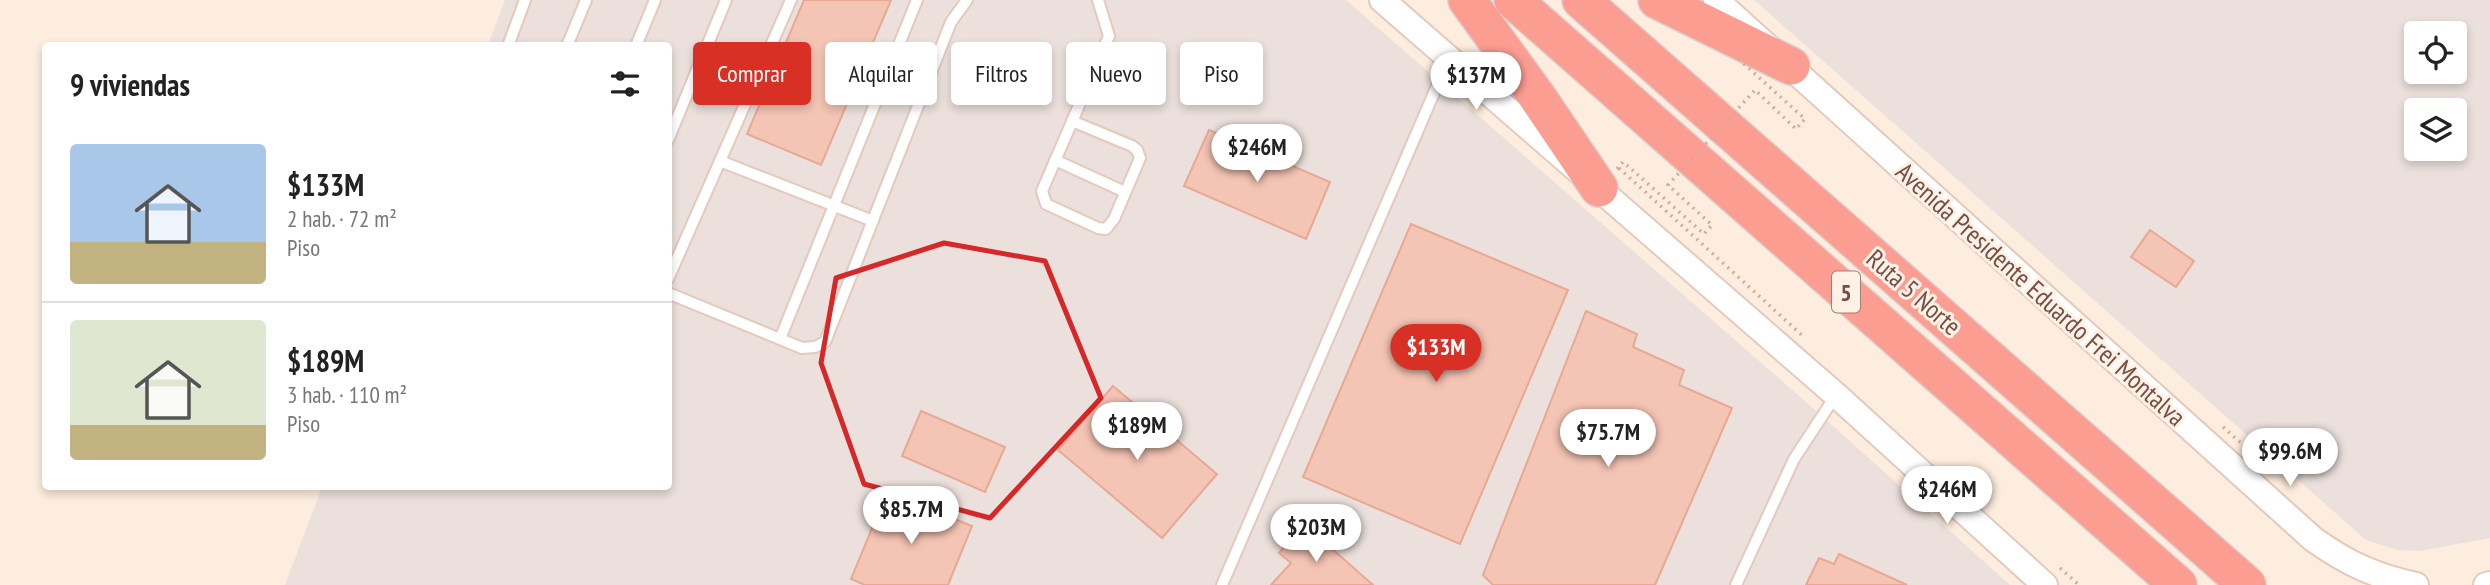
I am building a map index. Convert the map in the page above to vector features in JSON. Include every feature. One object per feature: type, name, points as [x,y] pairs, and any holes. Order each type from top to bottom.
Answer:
[{"type":"highway","points":[[1467,0],[1609,178]]},
{"type":"highway","name":"Ruta 5 Norte","points":[[1513,0],[2178,585]]},
{"type":"highway","name":"Ruta 5 Norte","points":[[1581,0],[2246,581]]},
{"type":"highway","points":[[1657,0],[1791,66]]},
{"type":"street","points":[[1382,0],[1449,58],[1609,178],[1836,395],[2045,585]]},
{"type":"street","name":"Avenida Presidente Eduardo Frei Montalva","points":[[1716,0],[2313,539],[2355,566],[2416,585]]},
{"type":"lane","points":[[509,42],[525,0]]},
{"type":"lane","points":[[569,42],[586,0]]},
{"type":"lane","points":[[638,42],[654,0]]},
{"type":"lane","points":[[672,129],[726,0]]},
{"type":"lane","points":[[672,270],[791,0]]},
{"type":"lane","points":[[780,339],[917,0]]},
{"type":"lane","points":[[672,295],[802,348],[815,347],[825,342],[951,22],[967,0]]},
{"type":"lane","points":[[1072,121],[1132,146],[1140,158],[1114,219],[1106,229],[1059,211],[1046,204],[1042,198],[1042,191],[1055,160],[1109,36],[1098,0]]},
{"type":"lane","points":[[1222,585],[1449,58]]},
{"type":"lane","points":[[1055,160],[1125,192]]},
{"type":"lane","points":[[720,161],[873,221]]},
{"type":"lane","points":[[1735,585],[1794,459],[1836,395]]},
{"type":"path","points":[[1637,174],[1704,234],[1712,225],[1668,185],[1755,90],[1796,129],[1805,119],[1734,55]]},
{"type":"path","points":[[1609,178],[1811,344]]},
{"type":"highlighted area","points":[[944,243],[1045,261],[1101,398],[990,518],[864,484],[821,363],[836,278]]},
{"type":"shaded area","points":[[505,0],[1346,0],[1822,416],[2010,585],[285,585],[321,490],[672,490],[672,42],[489,42]]},
{"type":"shaded area","points":[[1754,0],[2490,0],[2490,538],[2420,551],[2398,550],[2366,540]]},
{"type":"building","points":[[804,0],[891,0],[873,42],[825,42],[825,105],[846,105],[821,165],[747,134],[759,105],[811,105],[811,42],[786,42]]},
{"type":"building","points":[[1209,130],[1330,182],[1306,239],[1184,186]]},
{"type":"building","points":[[1411,224],[1568,290],[1460,544],[1303,477]]},
{"type":"building","points":[[2150,230],[2194,261],[2176,287],[2131,257]]},
{"type":"building","points":[[1586,311],[1637,334],[1633,347],[1684,370],[1679,385],[1732,408],[1655,585],[1493,585],[1483,575]]},
{"type":"building","points":[[1113,386],[1217,474],[1162,538],[1058,450]]},
{"type":"building","points":[[921,411],[1005,447],[985,492],[902,456]]},
{"type":"building","points":[[887,492],[972,526],[948,585],[865,585],[851,579]]},
{"type":"building","points":[[1304,524],[1373,585],[1271,585],[1291,563],[1279,553]]},
{"type":"building","points":[[1839,554],[1907,585],[1806,585],[1819,558],[1834,564]]}]
